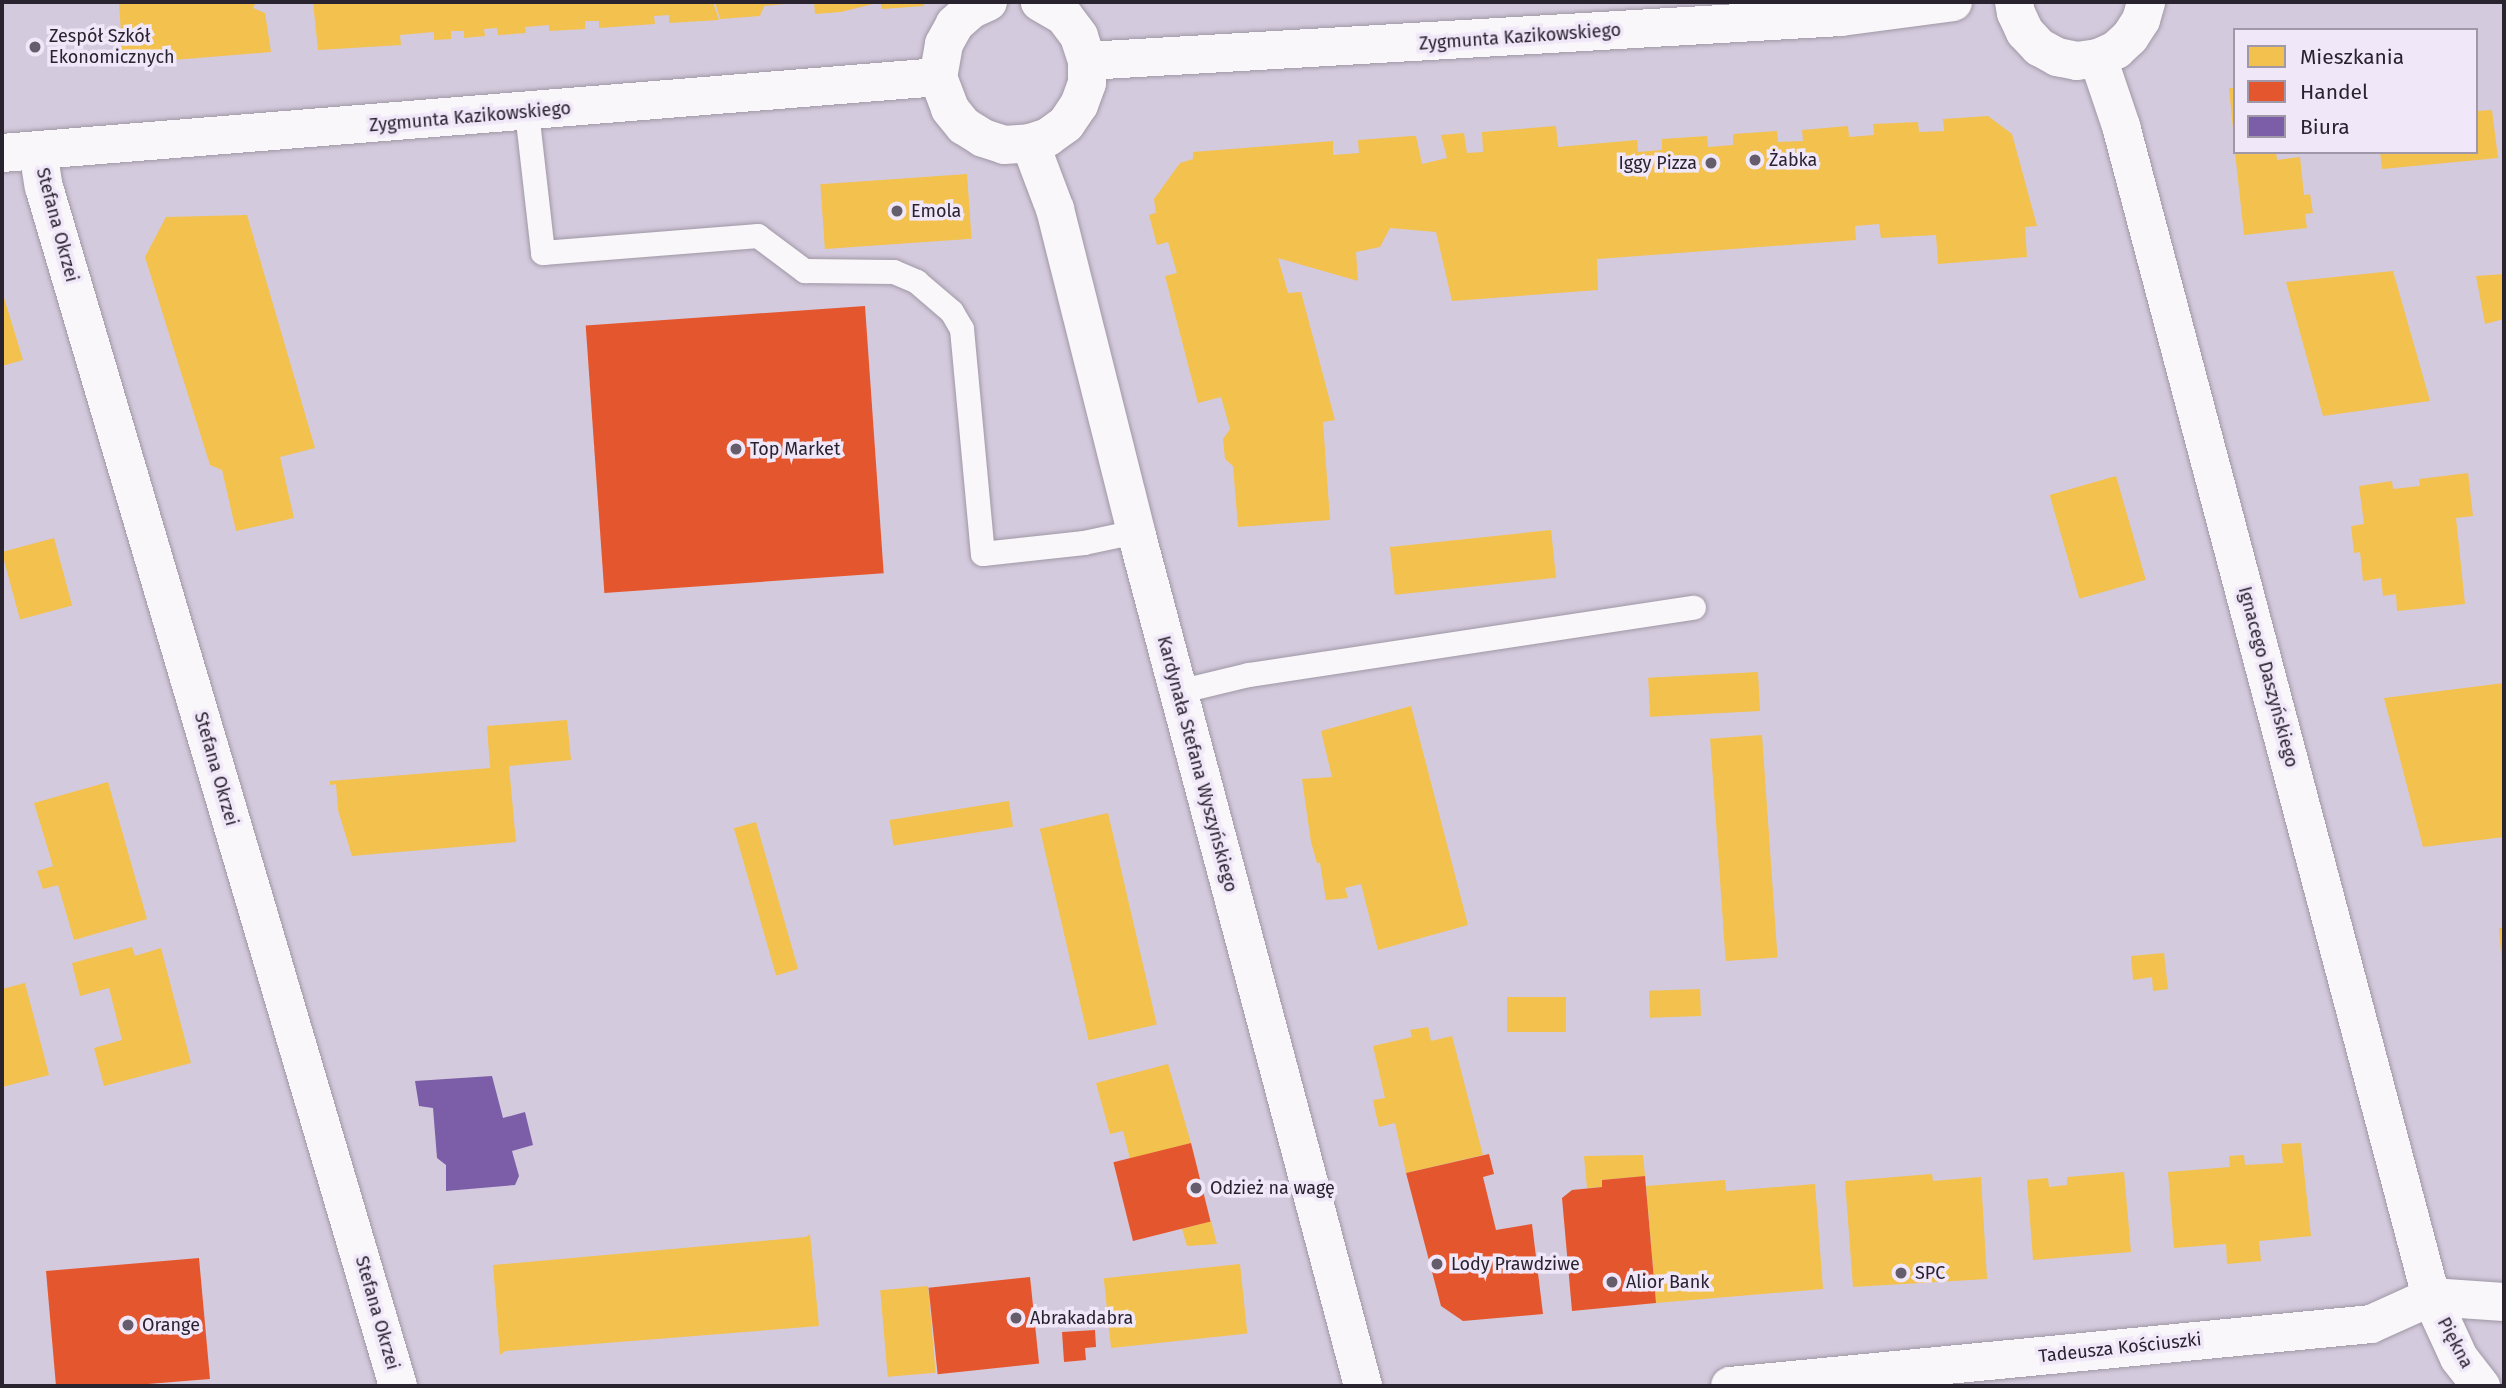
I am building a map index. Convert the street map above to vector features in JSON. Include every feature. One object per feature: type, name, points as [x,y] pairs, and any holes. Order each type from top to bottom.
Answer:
[{"type":"street","points":[[988,2],[972,9],[955,24],[944,44],[939,78],[950,109],[964,126],[983,138],[1004,145],[1030,143],[1048,137],[1066,124],[1080,106],[1087,83],[1087,61],[1079,36],[1064,16],[1040,2]]},
{"type":"street","name":"Zygmunta Kazikowskiego","points":[[1087,61],[1841,17],[1952,2]]},
{"type":"street","points":[[2014,2],[2025,32],[2039,47],[2067,59],[2098,58],[2116,50],[2130,37],[2141,20],[2146,2]]},
{"type":"street","name":"Ignacego Daszyńskiego","points":[[2098,58],[2121,126],[2431,1297]]},
{"type":"street","name":"Zygmunta Kazikowskiego","points":[[20,152],[939,78]]},
{"type":"street","name":"Kardynała Stefana Wyszyńskiego","points":[[1030,143],[1055,209],[1136,532],[1363,1386]]},
{"type":"street","name":"Stefana Okrzei","points":[[20,152],[44,187],[398,1386]]},
{"type":"street","name":"Tadeusza Kościuszki","points":[[1730,1386],[2371,1324],[2431,1297],[2504,1302]]},
{"type":"street","name":"Piękna","points":[[2431,1297],[2459,1358],[2481,1386]]},
{"type":"lane","points":[[527,112],[543,253],[758,236],[805,271],[894,272],[917,282],[952,312],[962,330],[983,554],[1084,543],[1136,532]]},
{"type":"lane","points":[[1178,692],[1249,675],[1694,608]]},
{"type":"building: Mieszkania","points":[[119,2],[256,2],[253,8],[265,13],[271,52],[123,64]]},
{"type":"building: Mieszkania","points":[[313,2],[713,2],[719,20],[669,23],[669,15],[654,16],[655,24],[599,28],[599,21],[585,21],[585,29],[549,31],[549,25],[525,27],[526,33],[498,35],[497,28],[484,29],[485,36],[464,38],[464,31],[451,31],[451,39],[434,40],[434,32],[400,35],[401,45],[318,50]]},
{"type":"building: Mieszkania","points":[[715,2],[785,4],[764,6],[760,16],[720,19]]},
{"type":"building: Mieszkania","points":[[814,2],[877,3],[841,12],[815,14]]},
{"type":"building: Mieszkania","points":[[880,2],[923,2],[924,6],[882,9]]},
{"type":"building: Mieszkania","points":[[2229,88],[2233,88],[2233,129]]},
{"type":"building: Mieszkania","points":[[2492,110],[2498,158],[2382,169],[2380,154],[2478,154],[2478,111]]},
{"type":"building: Mieszkania","points":[[1988,116],[2012,134],[2037,226],[2025,227],[2027,257],[1938,264],[1936,235],[1881,238],[1879,224],[1855,226],[1856,240],[1597,259],[1598,290],[1452,301],[1436,232],[1390,228],[1380,247],[1356,252],[1358,281],[1278,258],[1288,293],[1301,292],[1335,420],[1323,422],[1330,520],[1238,527],[1233,466],[1225,459],[1223,439],[1230,429],[1221,397],[1198,403],[1165,276],[1177,273],[1168,242],[1157,245],[1149,215],[1156,213],[1154,199],[1180,163],[1193,159],[1193,152],[1333,141],[1333,155],[1359,153],[1358,140],[1416,136],[1422,164],[1447,158],[1441,135],[1464,133],[1467,153],[1483,152],[1482,132],[1556,126],[1558,147],[1637,140],[1638,152],[1662,150],[1662,139],[1707,136],[1708,147],[1733,145],[1733,134],[1777,131],[1778,142],[1803,141],[1802,130],[1848,126],[1849,137],[1874,135],[1873,124],[1918,122],[1919,132],[1944,131],[1943,119]]},
{"type":"building: Mieszkania","points":[[2235,154],[2276,154],[2277,160],[2300,157],[2304,195],[2310,194],[2313,213],[2305,214],[2307,228],[2244,235]]},
{"type":"building: Mieszkania","points":[[967,174],[972,239],[825,249],[820,184]]},
{"type":"building: Mieszkania","points":[[247,215],[315,448],[280,457],[294,518],[236,531],[222,470],[210,465],[145,257],[166,217]]},
{"type":"building: Mieszkania","points":[[2393,271],[2430,401],[2323,416],[2286,282]]},
{"type":"building: Mieszkania","points":[[2504,274],[2504,319],[2485,324],[2476,276]]},
{"type":"building: Mieszkania","points":[[2,291],[23,360],[2,366]]},
{"type":"building: Mieszkania","points":[[2468,473],[2473,516],[2456,518],[2465,604],[2397,611],[2396,594],[2383,596],[2381,578],[2363,581],[2360,552],[2354,553],[2351,526],[2364,524],[2359,486],[2392,481],[2393,489],[2420,486],[2419,479]]},
{"type":"building: Mieszkania","points":[[2116,476],[2146,580],[2079,599],[2050,495]]},
{"type":"building: Mieszkania","points":[[1551,530],[1556,578],[1395,595],[1390,547]]},
{"type":"building: Mieszkania","points":[[54,538],[72,606],[20,620],[2,552]]},
{"type":"building: Mieszkania","points":[[1758,672],[1760,711],[1650,717],[1648,678]]},
{"type":"building: Mieszkania","points":[[2504,683],[2504,837],[2423,847],[2384,698]]},
{"type":"building: Mieszkania","points":[[1411,706],[1468,925],[1378,950],[1361,884],[1345,888],[1348,898],[1326,900],[1320,863],[1317,863],[1311,842],[1302,779],[1332,777],[1321,731]]},
{"type":"building: Mieszkania","points":[[567,720],[571,760],[509,766],[516,842],[352,856],[338,810],[336,784],[330,785],[330,781],[490,768],[487,726]]},
{"type":"building: Mieszkania","points":[[1762,735],[1778,957],[1726,961],[1710,739]]},
{"type":"building: Mieszkania","points":[[108,782],[147,919],[74,940],[58,885],[43,889],[37,871],[53,866],[34,803]]},
{"type":"building: Mieszkania","points":[[1009,801],[1013,827],[894,846],[889,820]]},
{"type":"building: Mieszkania","points":[[1108,813],[1157,1024],[1089,1040],[1040,829]]},
{"type":"building: Mieszkania","points":[[756,822],[798,969],[776,975],[734,828]]},
{"type":"building: Mieszkania","points":[[2504,927],[2504,967],[2502,967],[2499,928]]},
{"type":"building: Mieszkania","points":[[132,947],[135,956],[161,948],[191,1063],[104,1086],[94,1048],[122,1040],[109,988],[80,996],[72,963]]},
{"type":"building: Mieszkania","points":[[2164,953],[2168,989],[2153,991],[2152,977],[2133,980],[2131,956]]},
{"type":"building: Mieszkania","points":[[25,983],[49,1075],[2,1087],[2,989]]},
{"type":"building: Mieszkania","points":[[1700,989],[1701,1016],[1650,1018],[1649,991]]},
{"type":"building: Mieszkania","points":[[1507,997],[1566,997],[1566,1032],[1507,1032]]},
{"type":"building: Mieszkania","points":[[1428,1027],[1431,1041],[1452,1036],[1483,1155],[1406,1173],[1395,1123],[1379,1127],[1373,1100],[1385,1098],[1373,1046],[1412,1037],[1410,1030]]},
{"type":"building: Mieszkania","points":[[1168,1064],[1191,1143],[1130,1159],[1123,1131],[1110,1134],[1096,1083]]},
{"type":"building: Mieszkania","points":[[2301,1143],[2311,1236],[2259,1241],[2261,1261],[2227,1264],[2226,1244],[2174,1248],[2168,1172],[2230,1167],[2229,1156],[2244,1155],[2245,1165],[2283,1163],[2281,1144]]},
{"type":"building: Mieszkania","points":[[1643,1155],[1645,1176],[1602,1180],[1602,1187],[1587,1188],[1584,1156]]},
{"type":"building: Mieszkania","points":[[2124,1172],[2131,1252],[2033,1260],[2027,1180],[2048,1178],[2049,1187],[2067,1185],[2067,1177]]},
{"type":"building: Mieszkania","points":[[1932,1174],[1933,1181],[1981,1177],[1987,1279],[1853,1287],[1845,1181]]},
{"type":"building: Mieszkania","points":[[1725,1180],[1726,1191],[1815,1184],[1823,1289],[1656,1303],[1646,1186]]},
{"type":"building: Mieszkania","points":[[1211,1221],[1217,1244],[1187,1246],[1182,1229]]},
{"type":"building: Mieszkania","points":[[810,1234],[819,1326],[505,1351],[500,1355],[493,1265],[806,1237]]},
{"type":"building: Mieszkania","points":[[1240,1264],[1247,1334],[1111,1348],[1104,1278]]},
{"type":"building: Mieszkania","points":[[928,1286],[936,1373],[888,1377],[880,1290]]},
{"type":"building: Handel","name":"Top Market","points":[[865,306],[884,573],[604,593],[586,326]]},
{"type":"building: Handel","points":[[1191,1143],[1211,1222],[1133,1241],[1113,1162]]},
{"type":"building: Handel","points":[[1489,1154],[1494,1174],[1483,1177],[1496,1230],[1532,1224],[1543,1314],[1463,1321],[1441,1306],[1406,1173]]},
{"type":"building: Handel","points":[[1645,1176],[1656,1303],[1572,1311],[1562,1198],[1572,1190],[1602,1187],[1602,1180]]},
{"type":"building: Handel","name":"Orange","points":[[199,1258],[210,1379],[123,1386],[56,1386],[46,1271]]},
{"type":"building: Handel","points":[[1030,1277],[1039,1364],[938,1374],[929,1288]]},
{"type":"building: Handel","points":[[1095,1330],[1096,1347],[1085,1348],[1086,1360],[1064,1362],[1062,1332]]},
{"type":"building: Biura","points":[[492,1076],[503,1118],[525,1112],[533,1145],[512,1151],[519,1176],[515,1185],[446,1191],[446,1165],[437,1158],[433,1108],[419,1106],[415,1081]]},
{"type":"place","name":"Zespół Szkół Ekonomicznych","points":[[35,47]]},
{"type":"place","name":"Żabka","points":[[1755,160]]},
{"type":"place","name":"Iggy Pizza","points":[[1711,163]]},
{"type":"place","name":"Emola","points":[[897,211]]},
{"type":"place","name":"Top Market","points":[[736,449]]},
{"type":"place","name":"Odzież na wagę","points":[[1196,1188]]},
{"type":"place","name":"Lody Prawdziwe","points":[[1437,1264]]},
{"type":"place","name":"SPC","points":[[1901,1273]]},
{"type":"place","name":"Alior Bank","points":[[1612,1282]]},
{"type":"place","name":"Abrakadabra","points":[[1016,1318]]},
{"type":"place","name":"Orange","points":[[128,1325]]}]
